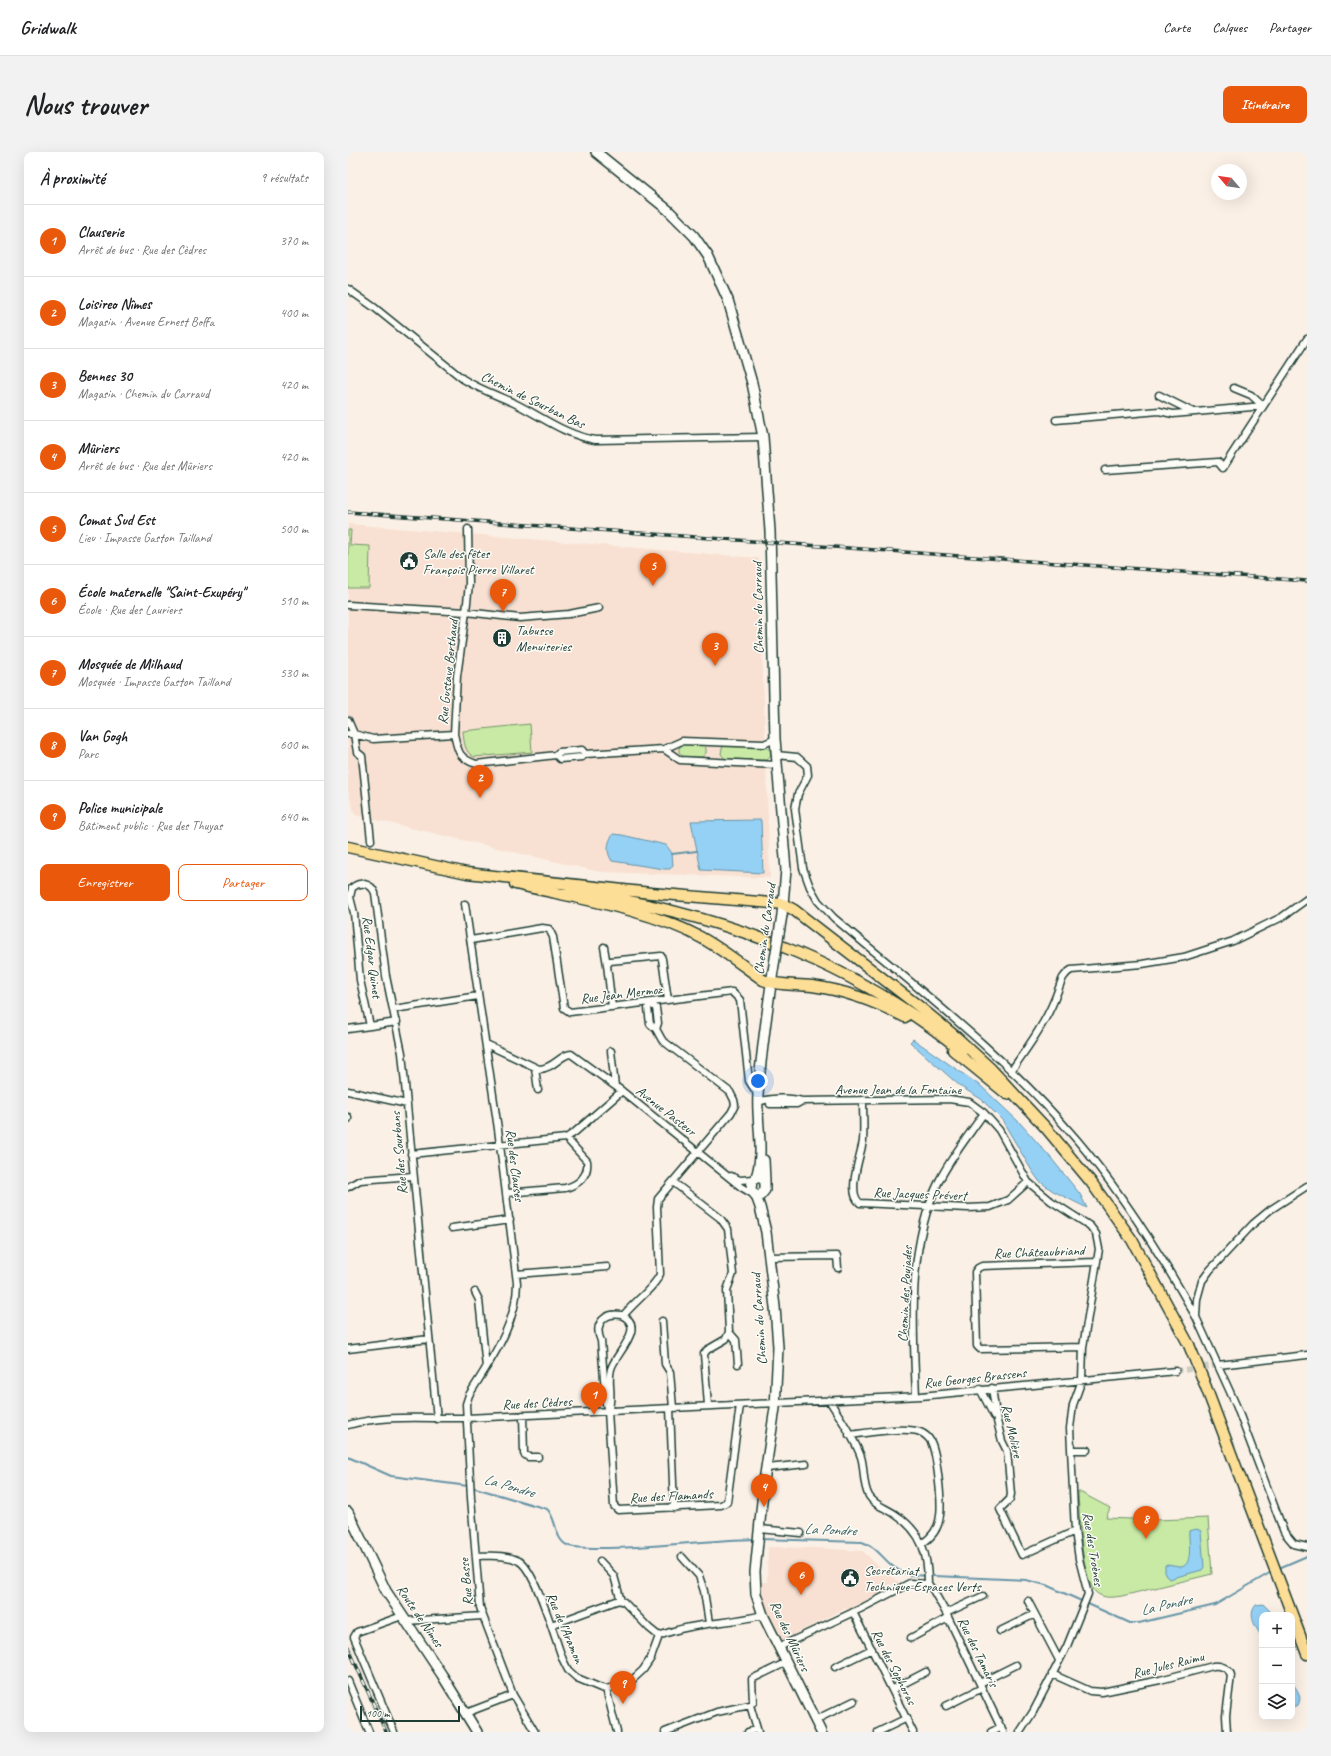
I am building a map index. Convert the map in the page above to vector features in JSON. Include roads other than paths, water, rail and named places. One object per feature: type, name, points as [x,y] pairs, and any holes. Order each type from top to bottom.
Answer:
[{"type":"main road","points":[[348,847],[459,872],[582,892],[687,914],[783,945],[864,986],[932,1028],[989,1073],[1039,1121]]},
{"type":"main road","points":[[348,853],[442,872],[459,872]]},
{"type":"main road","points":[[478,875],[783,904],[825,932],[921,1008],[990,1068],[1039,1121],[1091,1182],[1132,1240],[1189,1345],[1307,1654]]},
{"type":"main road","points":[[478,875],[597,902],[668,922],[710,942],[763,980],[771,984],[792,984],[832,990],[854,996],[896,1013],[908,1019],[951,1048],[1039,1121]]},
{"type":"street","name":"Chemin du Carraud","points":[[596,152],[668,210],[694,236],[708,256],[728,300],[752,383],[763,437],[770,531],[776,760],[786,848],[786,870],[782,915],[763,1044],[758,1099],[759,1164],[750,1186],[760,1207],[766,1232]]},
{"type":"street","name":"Chemin de Sourban Bas","points":[[348,289],[375,308],[457,374],[476,387],[514,404],[561,429],[581,437],[595,440],[763,437]]},
{"type":"street","points":[[1105,470],[1218,462],[1223,468],[1307,339]]},
{"type":"street","points":[[1234,388],[1251,395],[1263,406]]},
{"type":"street","points":[[1159,395],[1194,412]]},
{"type":"street","points":[[1056,420],[1159,411],[1173,414],[1263,406]]},
{"type":"street","points":[[468,529],[469,584],[466,612],[520,618],[569,614],[599,608]]},
{"type":"street","name":"Rue Gustave Berthaud","points":[[348,605],[466,612],[457,676],[454,734],[458,750],[465,760],[476,764],[556,755],[560,759],[582,757],[585,754],[664,749]]},
{"type":"street","points":[[348,720],[357,752],[362,756],[371,840]]},
{"type":"street","points":[[351,734],[373,739],[454,734]]},
{"type":"street","points":[[664,749],[682,741],[764,744],[775,739]]},
{"type":"street","points":[[664,749],[680,760],[776,760],[797,757],[807,766],[808,774],[796,799],[795,813],[806,877],[818,901],[834,918],[955,1019],[1011,1071],[1061,1122],[1108,1178],[1159,1254],[1196,1317],[1236,1405],[1284,1532],[1294,1544],[1307,1547]]},
{"type":"street","name":"Rue Edgar Quinet","points":[[370,1026],[360,980],[354,913],[350,894],[352,888],[358,884],[364,884],[373,888]]},
{"type":"street","name":"Rue des Sourbans","points":[[373,888],[379,914],[386,976],[397,1022],[402,1053],[437,1419]]},
{"type":"street","points":[[1011,1071],[1026,1050],[1046,1016],[1055,999],[1063,977],[1071,970],[1142,964],[1184,957],[1233,941],[1282,917],[1307,900]]},
{"type":"street","name":"Rue des Clauses","points":[[465,904],[507,1193],[516,1274],[516,1295],[512,1319],[466,1401],[466,1418]]},
{"type":"street","name":"Rue Jean Mermoz","points":[[471,940],[547,928],[552,934],[565,1010],[570,1012],[729,992],[737,996],[741,1006],[749,1081],[758,1099]]},
{"type":"street","points":[[604,946],[612,1007]]},
{"type":"street","points":[[607,965],[610,961],[660,956],[662,959],[668,1000]]},
{"type":"street","points":[[394,1009],[478,996]]},
{"type":"street","points":[[623,1316],[656,1281],[660,1274],[657,1202],[660,1196],[734,1109],[734,1100],[730,1092],[664,1042],[650,1024],[648,1008],[651,1003]]},
{"type":"street","points":[[348,1029],[397,1022]]},
{"type":"street","points":[[486,1044],[535,1068],[547,1068],[570,1054],[622,1091]]},
{"type":"street","points":[[612,1052],[615,1086]]},
{"type":"street","points":[[535,1068],[538,1090]]},
{"type":"street","points":[[348,1091],[406,1104]]},
{"type":"street","name":"Avenue Pasteur","points":[[566,1138],[622,1091],[747,1192],[755,1195]]},
{"type":"street","name":"Avenue Jean de la Fontaine","points":[[758,1099],[797,1099],[802,1101],[949,1099],[961,1100],[974,1105],[984,1113],[1002,1135],[1028,1182],[1051,1201],[1090,1226],[1096,1234],[1098,1243],[1083,1347],[1082,1380]]},
{"type":"street","name":"Rue Jacques Prévert","points":[[863,1100],[863,1140],[855,1177],[855,1196],[857,1202],[865,1205],[990,1207],[1008,1200],[1028,1182]]},
{"type":"street","name":"Chemin des Poujades","points":[[916,1396],[914,1330],[915,1284],[921,1236],[929,1206],[947,1166],[984,1113]]},
{"type":"street","name":"Chemin du Carraud","points":[[758,1120],[765,1186],[766,1232],[777,1338],[776,1403]]},
{"type":"street","points":[[411,1154],[566,1138],[587,1161],[585,1173],[580,1182],[572,1186],[565,1188],[507,1193]]},
{"type":"street","name":"Avenue Pasteur","points":[[724,1173],[740,1180],[754,1178]]},
{"type":"street","points":[[348,1186],[360,1180],[413,1176]]},
{"type":"street","points":[[754,1178],[759,1176],[765,1186],[763,1194],[755,1195]]},
{"type":"street","points":[[673,1182],[720,1218],[728,1229],[733,1274],[727,1290],[730,1332],[736,1340],[738,1364]]},
{"type":"street","points":[[1196,1317],[1198,1290],[1202,1281],[1210,1270],[1252,1224],[1270,1210],[1307,1186]]},
{"type":"street","points":[[452,1228],[510,1220]]},
{"type":"street","points":[[769,1257],[837,1256],[838,1268]]},
{"type":"street","name":"Rue Châteaubriand","points":[[1083,1347],[980,1349],[977,1346],[975,1272],[982,1266],[1096,1262]]},
{"type":"street","points":[[516,1274],[607,1267]]},
{"type":"street","points":[[475,1292],[480,1300],[486,1367]]},
{"type":"street","points":[[618,1315],[623,1316],[628,1321],[632,1334],[611,1368],[611,1403],[608,1411],[606,1404],[601,1341],[598,1332],[601,1322],[609,1316],[618,1315]]},
{"type":"street","points":[[662,1321],[665,1364],[670,1372],[674,1508]]},
{"type":"street","points":[[708,1406],[704,1354],[707,1350],[726,1339],[730,1332]]},
{"type":"street","points":[[348,1350],[429,1338]]},
{"type":"street","points":[[1218,1365],[1307,1355]]},
{"type":"street","name":"Rue Georges Brassens","points":[[776,1403],[916,1396],[1176,1371]]},
{"type":"street","name":"Rue des Troènes","points":[[1020,1732],[1033,1712],[1059,1660],[1088,1594],[1079,1559],[1075,1531],[1070,1422],[1073,1406],[1082,1380]]},
{"type":"street","name":"Rue Molière","points":[[992,1388],[995,1414],[1002,1441],[1007,1451],[1011,1494],[1008,1502],[1000,1509],[1022,1555],[1075,1531]]},
{"type":"street","points":[[980,1389],[997,1421]]},
{"type":"street","points":[[779,1647],[910,1583],[928,1584],[928,1569],[923,1543],[902,1519],[875,1503],[870,1497],[866,1490],[861,1458],[850,1435],[829,1400]]},
{"type":"street","name":"Rue des Cèdres","points":[[348,1425],[375,1420],[401,1418],[466,1418],[776,1403]]},
{"type":"street","name":"Rue des Mûriers","points":[[776,1403],[762,1496],[755,1584],[763,1614],[821,1732]]},
{"type":"street","name":"Rue des Flamands","points":[[608,1411],[614,1508],[618,1510],[674,1508],[721,1505],[727,1502],[740,1405]]},
{"type":"street","points":[[523,1415],[524,1454],[528,1457],[538,1457]]},
{"type":"street","name":"Rue Basse","points":[[466,1418],[480,1607],[513,1695],[535,1732]]},
{"type":"street","points":[[850,1435],[893,1430],[914,1430],[921,1432],[930,1440],[933,1447],[936,1464],[940,1515],[934,1533],[923,1543]]},
{"type":"street","points":[[1071,1450],[1087,1450]]},
{"type":"street","points":[[767,1468],[806,1464]]},
{"type":"street","name":"Route de Nîmes","points":[[348,1512],[384,1588],[466,1712],[477,1732]]},
{"type":"street","points":[[760,1530],[802,1533]]},
{"type":"street","name":"Rue de l'Aramon","points":[[476,1556],[506,1556],[524,1565],[532,1578],[551,1626],[562,1660],[570,1673],[583,1681],[606,1689]]},
{"type":"street","points":[[682,1557],[699,1576],[704,1591],[709,1623]]},
{"type":"street","points":[[600,1561],[614,1576],[621,1601],[659,1636]]},
{"type":"street","name":"Rue des Tamaris","points":[[928,1584],[933,1590],[947,1616],[1002,1730]]},
{"type":"street","points":[[911,1638],[984,1596]]},
{"type":"street","points":[[551,1626],[621,1601]]},
{"type":"street","points":[[1028,1601],[1059,1660]]},
{"type":"street","name":"Rue des Sophoras","points":[[853,1612],[893,1689],[913,1732]]},
{"type":"street","points":[[659,1636],[680,1629],[709,1623],[750,1618],[763,1614]]},
{"type":"street","points":[[1000,1631],[1035,1614]]},
{"type":"street","points":[[394,1732],[354,1637],[357,1632],[404,1618],[483,1616]]},
{"type":"street","points":[[618,1732],[606,1689],[621,1685],[637,1677],[649,1662],[659,1636]]},
{"type":"street","points":[[834,1667],[872,1649]]},
{"type":"street","points":[[665,1732],[717,1712],[750,1705],[753,1702],[752,1679],[787,1662]]},
{"type":"street","points":[[946,1706],[1016,1665]]},
{"type":"street","name":"Rue Jules Raimu","points":[[1052,1674],[1090,1691],[1102,1692],[1160,1680],[1213,1666],[1220,1666],[1230,1671],[1231,1675],[1226,1716],[1227,1732]]},
{"type":"street","points":[[893,1689],[926,1672]]},
{"type":"street","points":[[348,1681],[369,1732]]},
{"type":"street","points":[[466,1712],[513,1695]]},
{"type":"street","points":[[815,1720],[854,1701]]},
{"type":"street","points":[[748,1732],[758,1730],[750,1705]]},
{"type":"street","points":[[878,1732],[907,1718]]},
{"type":"street","points":[[991,1732],[1002,1730]]},
{"type":"water","points":[[761,820],[763,873],[701,870],[691,821]]},
{"type":"water","points":[[613,834],[666,845],[672,853],[673,865],[670,869],[664,869],[612,861],[608,848],[609,841]]},
{"type":"water","points":[[913,1039],[982,1087],[1020,1123],[1080,1194],[1087,1208],[1053,1191],[1039,1181],[1002,1120],[981,1099],[961,1087],[910,1042]]},
{"type":"water","points":[[1197,1529],[1201,1531],[1204,1567],[1202,1570],[1169,1579],[1165,1575],[1165,1565],[1181,1567],[1188,1562],[1190,1552],[1189,1531]]},
{"type":"water","points":[[1263,1604],[1271,1612],[1259,1612],[1259,1633],[1252,1617],[1253,1609],[1256,1605]]},
{"type":"water","points":[[1295,1687],[1300,1696],[1298,1705],[1295,1706]]},
{"type":"waterway","points":[[672,854],[697,851]]},
{"type":"waterway","name":"La Pondre","points":[[348,1457],[391,1476],[468,1486]]},
{"type":"waterway","name":"La Pondre","points":[[472,1487],[547,1509],[553,1518],[560,1538],[567,1545],[573,1547],[615,1548],[756,1539]]},
{"type":"waterway","name":"La Pondre","points":[[760,1539],[862,1542],[869,1545],[895,1568],[910,1575],[1026,1580],[1046,1585],[1130,1623],[1139,1623],[1215,1605],[1273,1571]]},
{"type":"waterway","name":"La Pondre","points":[[1279,1568],[1307,1556]]},
{"type":"tunnel","points":[[1176,1371],[1218,1365]]},
{"type":"railway","points":[[348,512],[1307,581]]},
{"type":"railway","points":[[348,1647],[386,1732]]},
{"type":"place","name":"Salle des fêtes François Pierre Villaret","points":[[409,561]]},
{"type":"place","name":"Comat Sud Est","points":[[653,586]]},
{"type":"place","name":"Mosquée de Milhaud","points":[[503,612]]},
{"type":"place","name":"Tabusse Menuiseries","points":[[502,638]]},
{"type":"place","name":"Bennes 30","points":[[715,666]]},
{"type":"place","name":"Loisireo Nîmes","points":[[480,798]]},
{"type":"place","name":"Clauserie","points":[[594,1415]]},
{"type":"place","name":"Mûriers","points":[[764,1507]]},
{"type":"place","name":"Van Gogh","points":[[1146,1539]]},
{"type":"place","name":"Secrétariat Technique-Espaces Verts","points":[[850,1578]]},
{"type":"place","name":"École maternelle \"Saint-Exupéry\"","points":[[801,1595]]},
{"type":"place","name":"Police municipale","points":[[623,1704]]}]
